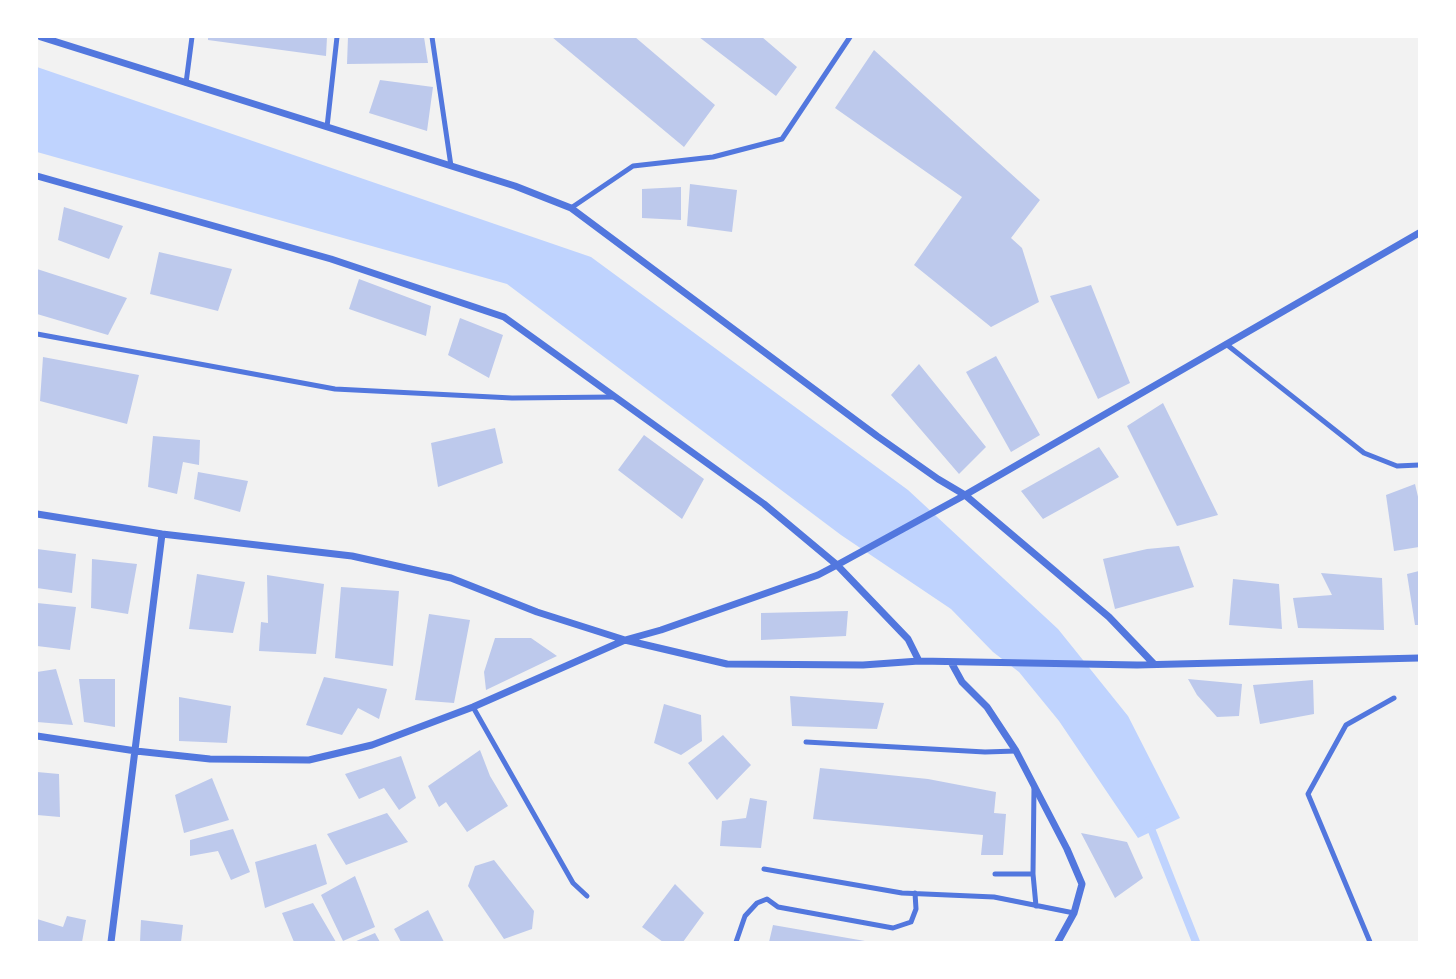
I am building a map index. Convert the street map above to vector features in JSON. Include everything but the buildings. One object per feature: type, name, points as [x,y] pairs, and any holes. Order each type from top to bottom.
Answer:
[{"type":"street","points":[[41,37],[515,186],[571,208],[877,436],[965,495],[1109,617],[1154,664]]},
{"type":"street","points":[[37,176],[331,259],[504,317],[765,504],[837,565],[908,639],[919,661]]},
{"type":"street","points":[[37,736],[210,759],[309,760],[372,745],[473,707],[625,640],[818,575],[965,495],[1419,233]]},
{"type":"street","points":[[37,514],[162,534],[352,556],[451,578],[537,612],[625,640],[727,664],[863,665],[919,661],[1137,665],[1419,658]]},
{"type":"street","points":[[111,942],[162,534]]},
{"type":"street","points":[[951,662],[962,682],[987,707],[1016,751],[1082,884],[1074,913],[1058,942]]},
{"type":"lane","points":[[186,83],[192,37]]},
{"type":"lane","points":[[327,127],[337,37]]},
{"type":"lane","points":[[432,37],[451,166]]},
{"type":"lane","points":[[571,208],[633,166],[713,157],[782,139],[850,37]]},
{"type":"lane","points":[[37,334],[335,389],[512,398],[615,397]]},
{"type":"lane","points":[[1226,344],[1364,453],[1397,467],[1419,465]]},
{"type":"lane","points":[[1370,942],[1308,794],[1346,725],[1394,698]]},
{"type":"lane","points":[[473,707],[573,883],[586,896]]},
{"type":"lane","points":[[806,742],[985,752],[1016,751]]},
{"type":"lane","points":[[1034,785],[1035,906]]},
{"type":"lane","points":[[764,869],[915,893],[994,897],[1074,913]]},
{"type":"lane","points":[[995,874],[1033,874]]},
{"type":"lane","points":[[736,942],[745,916],[757,903],[767,900],[778,907],[893,928],[911,922],[916,909],[915,893]]},
{"type":"water","points":[[37,67],[591,257],[908,490],[1058,629],[1128,716],[1180,818],[1138,838],[1059,721],[1019,672],[993,652],[951,609],[841,535],[507,284],[37,152]]},
{"type":"waterway","points":[[1148,821],[1196,942]]}]
